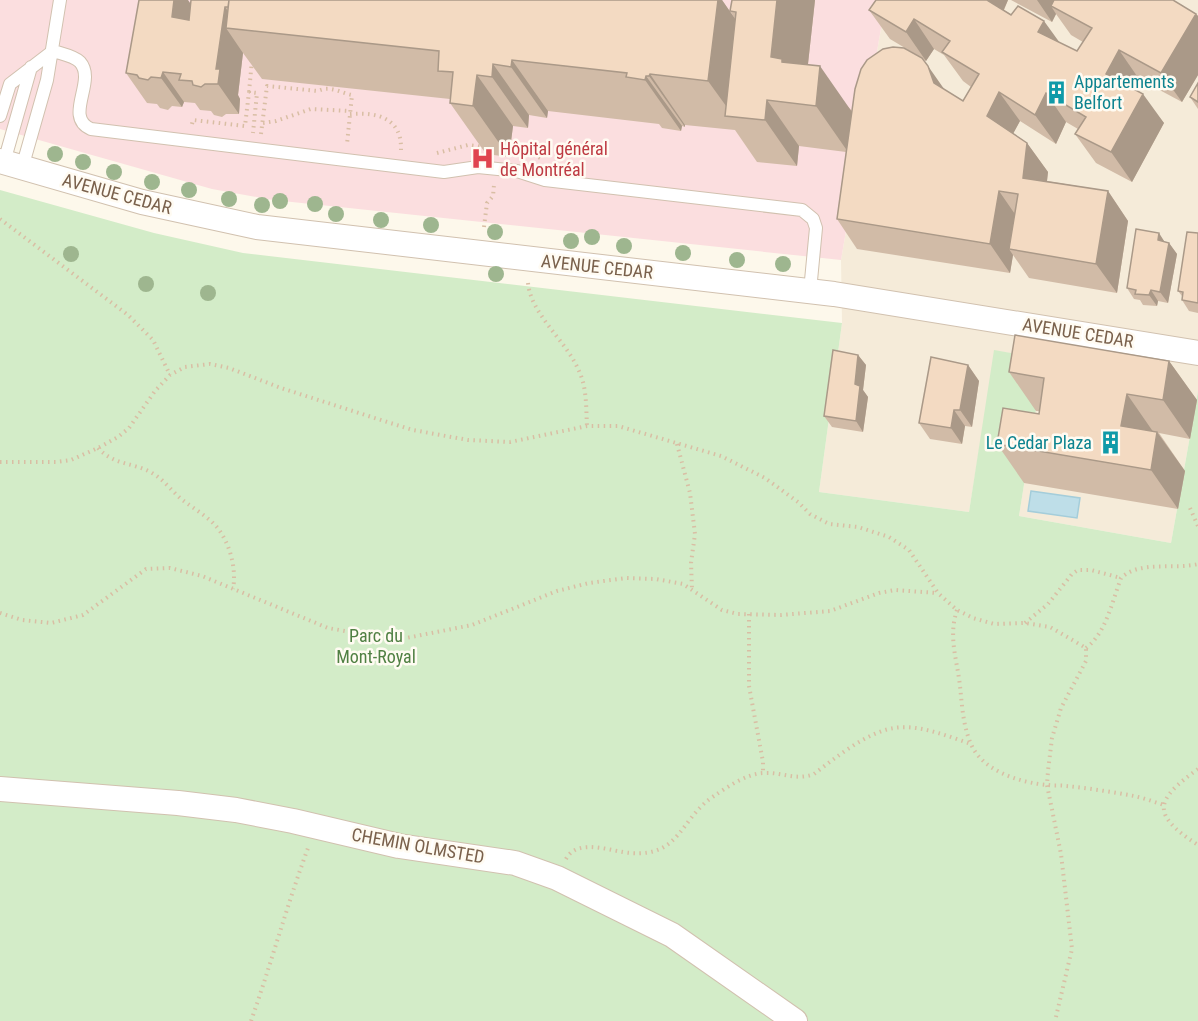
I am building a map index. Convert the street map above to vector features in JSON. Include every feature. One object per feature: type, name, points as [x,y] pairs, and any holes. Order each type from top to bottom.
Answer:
[{"type":"street","name":"AVENUE CEDAR","points":[[9,164],[142,202],[257,227],[810,291],[905,304],[1198,353]]},
{"type":"street","name":"CHEMIN OLMSTED","points":[[0,789],[236,810],[399,846],[515,863],[557,878],[672,935],[795,1021]]},
{"type":"lane","points":[[9,164],[47,80],[60,0]]},
{"type":"lane","points":[[0,116],[10,84],[53,51]]},
{"type":"lane","points":[[53,51],[75,59],[84,69],[80,118],[84,125],[91,129],[444,172],[478,167],[517,171],[545,180],[802,210],[813,219],[816,228],[810,291]]},
{"type":"lane","points":[[9,164],[31,67]]},
{"type":"path","points":[[191,128],[193,120],[245,126],[252,54]]},
{"type":"path","points":[[261,136],[267,86],[318,91],[336,90],[352,95],[347,145]]},
{"type":"path","points":[[249,92],[257,93],[252,135]]},
{"type":"path","points":[[263,123],[311,109],[370,113],[388,120],[397,132],[401,150]]},
{"type":"path","points":[[484,227],[487,203],[493,196],[494,186]]},
{"type":"path","points":[[0,219],[128,315],[153,340],[170,375]]},
{"type":"path","points":[[528,283],[532,301],[538,312],[564,344],[579,371],[584,389],[587,426]]},
{"type":"path","points":[[0,462],[56,462],[77,457],[98,448],[129,428],[155,391],[170,375],[185,367],[210,364],[229,368],[354,413],[413,429],[468,440],[510,442],[587,426],[618,426],[721,456],[765,478],[798,502],[810,514],[829,524],[858,527],[889,537],[909,550],[938,593],[957,610],[994,624],[1025,623],[1050,627],[1086,648]]},
{"type":"path","points":[[677,444],[690,493],[695,534],[691,563],[692,589]]},
{"type":"path","points":[[98,448],[110,459],[158,477],[185,502],[213,523],[224,538],[228,550],[234,572],[233,589]]},
{"type":"path","points":[[1190,508],[1198,526]]},
{"type":"path","points":[[1086,648],[1101,632],[1120,579],[1136,568],[1198,564]]},
{"type":"path","points":[[0,613],[22,620],[51,623],[83,615],[146,570],[170,568],[202,576],[328,628],[396,640],[472,625],[557,591],[589,583],[626,578],[656,579],[683,584],[722,610],[749,614],[781,615],[830,611],[879,593],[895,590],[938,593]]},
{"type":"path","points":[[1025,623],[1048,604],[1072,574],[1078,570],[1091,570],[1120,579]]},
{"type":"path","points":[[957,610],[952,630],[953,649],[964,722],[971,744],[978,755],[990,766],[1005,774],[1047,786],[1066,786],[1135,796],[1164,805]]},
{"type":"path","points":[[749,614],[749,686],[763,772]]},
{"type":"path","points":[[1055,1021],[1072,950],[1061,854],[1047,786],[1052,738],[1061,708],[1086,661],[1086,648]]},
{"type":"path","points":[[557,878],[568,855],[577,850],[588,847],[646,854],[658,850],[671,843],[698,809],[711,797],[746,778],[763,772],[805,778],[862,741],[893,728],[917,729],[971,744]]},
{"type":"path","points":[[1198,769],[1172,789],[1164,805],[1166,818],[1173,828],[1198,845]]},
{"type":"path","points":[[251,1021],[294,886],[316,826]]},
{"type":"shaded area","name":"Hôpital général de Montréal","points":[[0,0],[891,0],[884,11],[841,260],[273,200],[212,189],[0,129]]},
{"type":"shaded area","points":[[891,0],[1198,0],[1198,391],[1171,543],[1019,516],[1044,358],[995,351],[969,512],[819,492],[842,323],[841,260],[884,11]]},
{"type":"green space","name":"Parc du Mont-Royal","points":[[0,190],[154,233],[243,253],[842,323],[819,492],[969,512],[994,350],[1044,359],[1019,516],[1171,543],[1198,391],[1198,1021],[0,1021]]},
{"type":"water","points":[[1031,491],[1080,498],[1077,518],[1028,511]]},
{"type":"building","points":[[139,0],[174,0],[172,17],[189,20],[191,0],[229,0],[228,7],[225,7],[216,69],[220,69],[218,84],[205,84],[201,87],[193,85],[192,81],[179,80],[181,74],[163,72],[161,78],[151,77],[148,80],[126,73]]},
{"type":"building","points":[[229,0],[718,0],[708,81],[650,74],[645,80],[626,77],[627,73],[512,60],[511,67],[493,64],[492,77],[477,75],[473,106],[450,103],[453,72],[438,71],[439,51],[226,28]]},
{"type":"building","points":[[732,0],[777,0],[771,57],[782,59],[782,62],[820,66],[816,106],[767,100],[765,120],[725,116],[736,12],[730,11]]},
{"type":"building","points":[[876,0],[987,0],[1011,15],[1018,6],[1044,21],[1038,32],[1077,51],[1092,28],[1051,6],[1054,0],[1173,0],[1196,14],[1161,73],[1119,50],[1106,74],[1143,94],[1111,152],[1075,134],[1086,117],[1046,93],[1035,115],[999,92],[987,116],[1027,143],[1023,178],[1108,191],[1096,264],[1009,249],[1018,194],[999,191],[990,244],[837,219],[855,89],[861,69],[867,60],[883,49],[904,48],[922,58],[928,66],[934,83],[963,101],[979,74],[942,52],[950,41],[914,19],[906,32],[869,10]]},
{"type":"building","points":[[1198,83],[1198,102],[1190,97]]},
{"type":"building","points":[[1136,229],[1159,233],[1158,240],[1169,243],[1160,292],[1151,290],[1149,295],[1135,294],[1136,290],[1127,288]]},
{"type":"building","points":[[1187,232],[1198,233],[1198,303],[1182,300],[1183,292],[1178,291]]},
{"type":"building","points":[[1015,335],[1169,361],[1163,400],[1127,394],[1121,426],[1157,432],[1151,470],[997,444],[1003,408],[1039,414],[1044,378],[1009,372]]},
{"type":"building","points":[[833,350],[858,355],[855,384],[860,386],[856,421],[824,416]]},
{"type":"building","points":[[931,357],[968,365],[960,410],[954,410],[951,428],[919,423]]},
{"type":"place","name":"Appartements Belfort","points":[[1056,92]]},
{"type":"place","name":"Hôpital général de Montréal","points":[[482,159]]},
{"type":"place","name":"Le Cedar Plaza","points":[[1110,443]]}]
